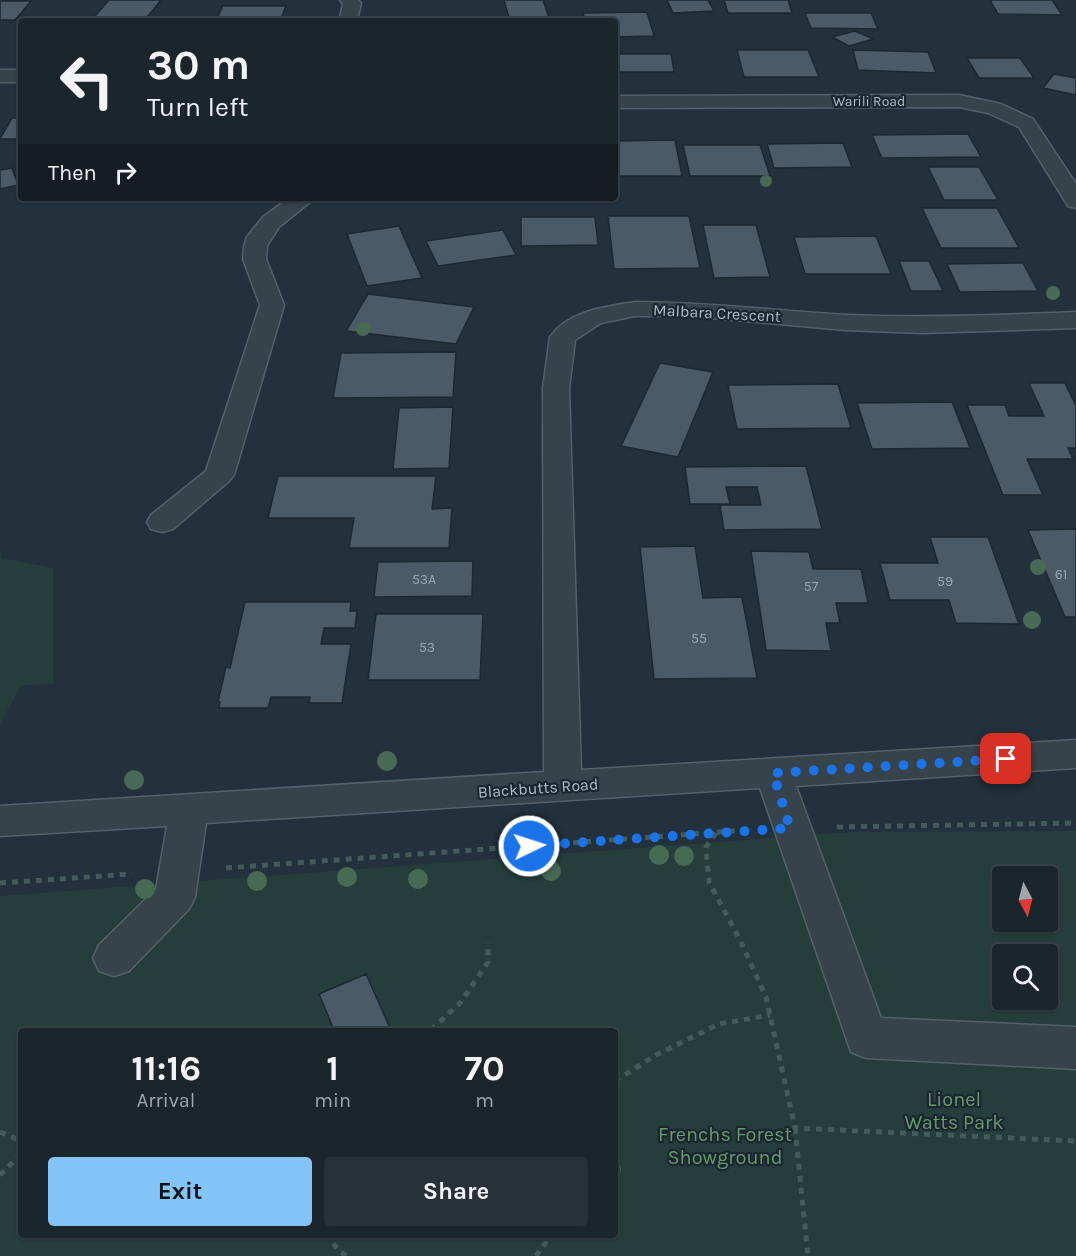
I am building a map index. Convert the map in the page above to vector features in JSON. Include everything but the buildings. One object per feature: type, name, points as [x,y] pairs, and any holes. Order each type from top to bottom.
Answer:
[{"type":"street","points":[[348,0],[352,3],[349,18]]},
{"type":"street","points":[[0,76],[18,76]]},
{"type":"street","name":"Warili Road","points":[[618,102],[959,101],[994,108],[1026,123],[1076,201]]},
{"type":"street","points":[[162,522],[219,475],[272,305],[266,284],[253,258],[258,236],[282,212],[299,201]]},
{"type":"street","name":"Malbara Crescent","points":[[563,786],[556,388],[563,337],[593,317],[635,309],[688,309],[845,322],[922,325],[1076,320]]},
{"type":"street","name":"Blackbutts Road","points":[[0,821],[1076,754]]},
{"type":"street","points":[[773,773],[790,828],[866,1038],[1076,1048]]},
{"type":"street","points":[[114,958],[175,897],[189,809]]},
{"type":"path","points":[[0,883],[790,828],[1076,823]]},
{"type":"path","points":[[433,1028],[461,1002],[488,962],[488,943]]},
{"type":"path","points":[[618,1079],[656,1055],[719,1024],[770,1015]]},
{"type":"path","points":[[795,1128],[808,1256]]},
{"type":"path","points":[[0,1133],[18,1140]]},
{"type":"path","points":[[0,1175],[18,1157]]},
{"type":"path","points":[[328,1238],[337,1254],[347,1256]]},
{"type":"path","points":[[536,1256],[547,1238]]},
{"type":"green space","points":[[0,548],[2,558],[53,568],[53,684],[21,685],[0,724]]},
{"type":"green space","name":"Frenchs Forest Showground","points":[[1076,831],[1076,1256],[0,1256],[0,896],[851,832]]},
{"type":"route","points":[[529,846],[790,828],[773,773],[1006,759]]},
{"type":"park label","name":"Lionel Watts Park","points":[[954,1110]]}]
